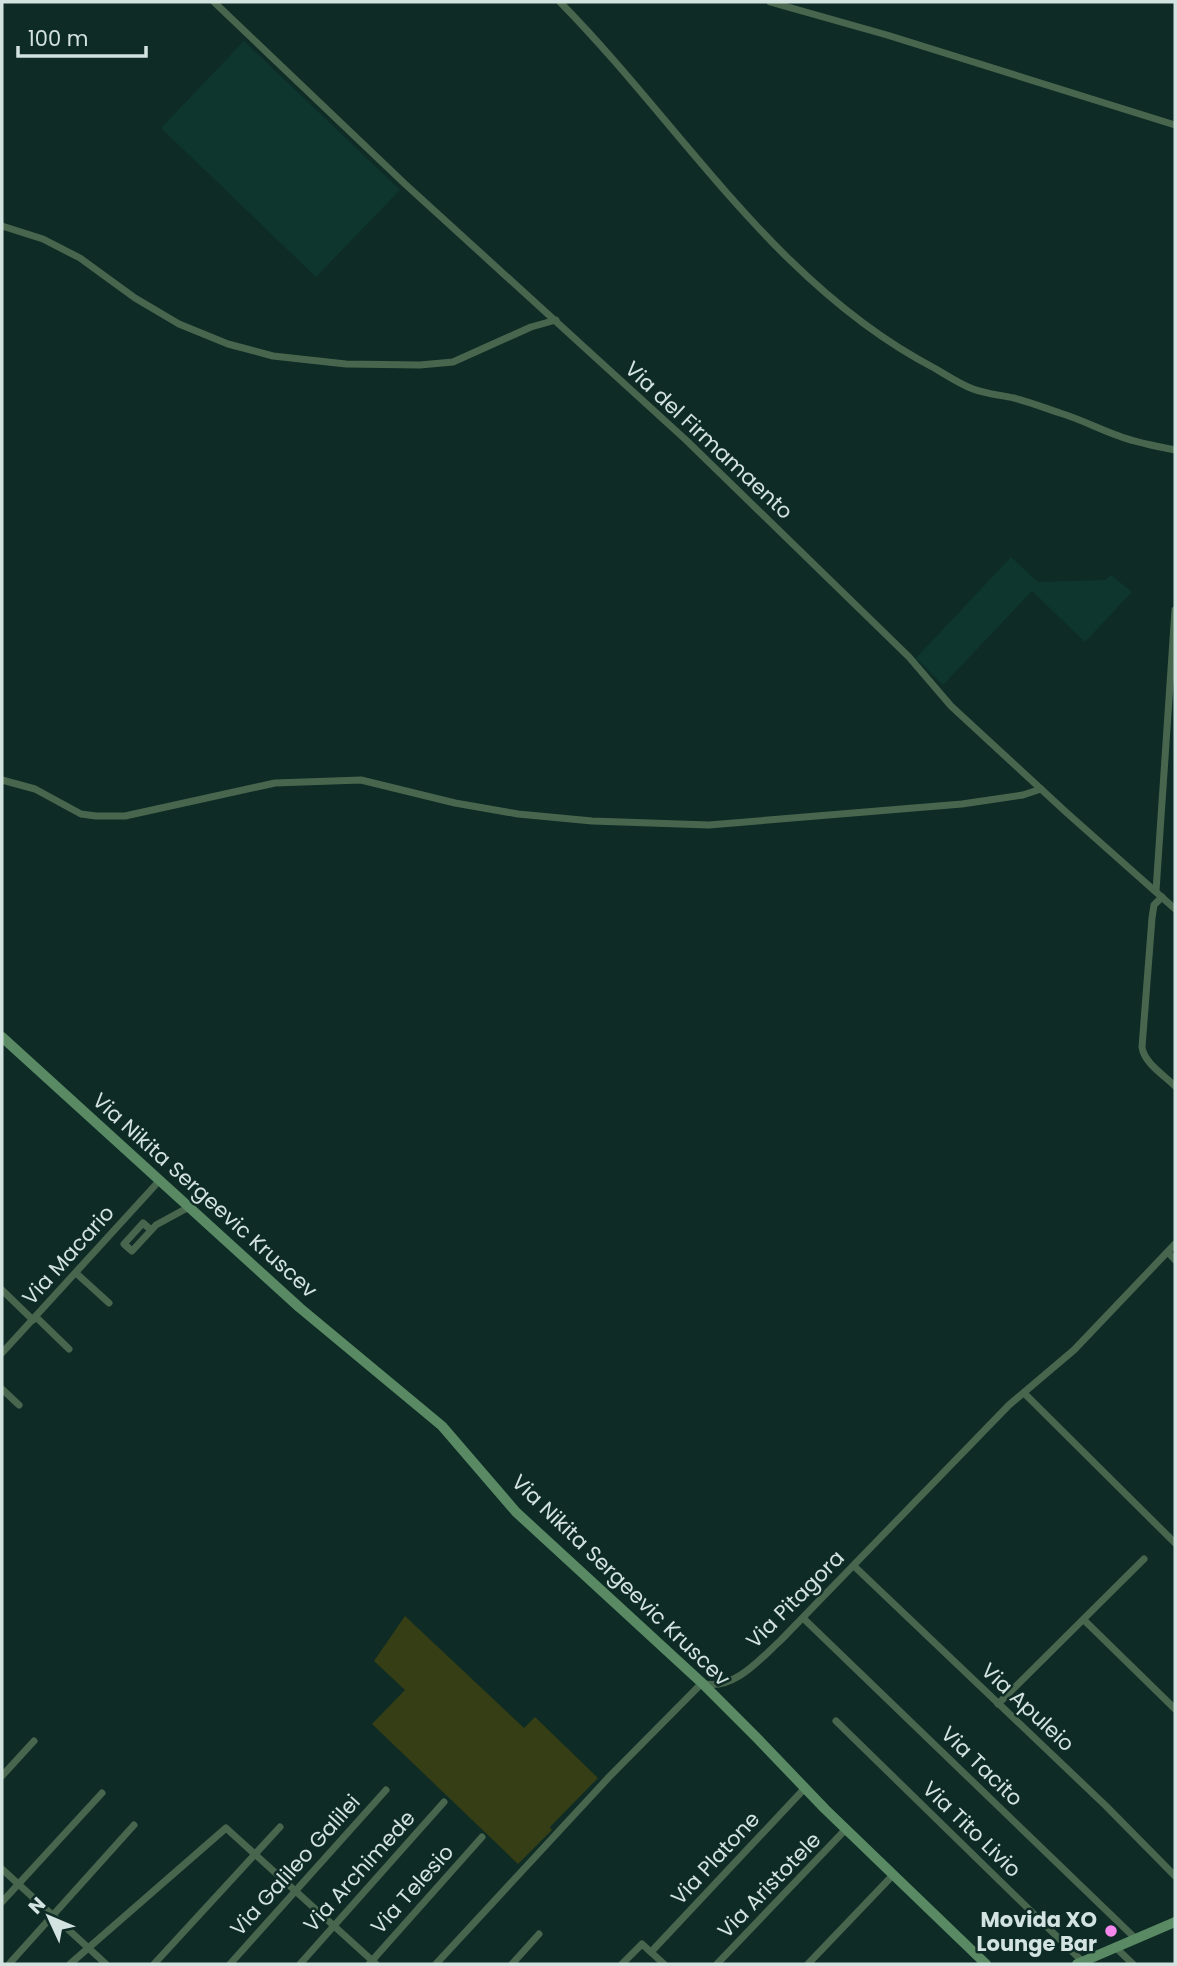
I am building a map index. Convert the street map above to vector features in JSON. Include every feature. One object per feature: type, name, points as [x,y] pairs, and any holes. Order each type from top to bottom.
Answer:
[{"type":"main road","name":"Via Nikita Sergeevic Kruscev","points":[[2,1037],[300,1308],[442,1426],[523,1519],[702,1683],[892,1875],[986,1964]]},
{"type":"main road","points":[[1080,1963],[1175,1922]]},
{"type":"street","name":"Via del Firmamaento","points":[[214,2],[405,184],[695,449],[909,657],[951,706],[1175,909]]},
{"type":"street","points":[[560,2],[582,24],[737,205],[815,283],[874,334],[904,353],[972,388],[1018,399],[1122,437],[1175,450]]},
{"type":"street","points":[[770,2],[887,35],[1175,125]]},
{"type":"street","points":[[2,226],[43,239],[79,258],[135,298],[179,324],[228,344],[273,356],[346,364],[420,365],[453,362],[531,327],[556,320]]},
{"type":"street","points":[[1156,891],[1175,610]]},
{"type":"street","points":[[2,780],[35,789],[81,814],[96,816],[125,816],[275,783],[361,780],[455,803],[518,814],[592,821],[709,825],[962,804],[1023,795],[1041,789]]},
{"type":"street","points":[[1162,897],[1154,905],[1152,918],[1142,1047],[1148,1060],[1175,1086]]},
{"type":"street","name":"Via Macario","points":[[2,1353],[160,1180]]},
{"type":"street","points":[[151,1230],[143,1223],[124,1244],[132,1251],[151,1230],[189,1207]]},
{"type":"street","points":[[115,1229],[127,1240]]},
{"type":"street","name":"Via Pitagora","points":[[702,1683],[711,1686],[727,1682],[750,1669],[1024,1393],[1074,1350],[1175,1244]]},
{"type":"street","points":[[1168,1252],[1175,1259]]},
{"type":"street","points":[[76,1273],[108,1303]]},
{"type":"street","points":[[2,1290],[69,1349]]},
{"type":"street","points":[[2,1389],[19,1405]]},
{"type":"street","points":[[1024,1393],[1175,1543]]},
{"type":"street","points":[[998,1704],[1144,1559]]},
{"type":"street","name":"Via Apuleio","points":[[854,1566],[1106,1806],[1175,1876]]},
{"type":"street","name":"Via Tacito","points":[[803,1618],[1136,1939]]},
{"type":"street","points":[[1084,1620],[1175,1709]]},
{"type":"street","points":[[436,1964],[609,1777],[702,1683]]},
{"type":"street","name":"Via Tito Livio","points":[[836,1721],[1080,1963]]},
{"type":"street","points":[[2,1776],[34,1741]]},
{"type":"street","name":"Via Platone","points":[[651,1952],[805,1788]]},
{"type":"street","name":"Via Galileo Galilei","points":[[230,1964],[386,1790]]},
{"type":"street","points":[[2,1902],[102,1793]]},
{"type":"street","name":"Via Archimede","points":[[300,1964],[444,1802]]},
{"type":"street","points":[[9,1964],[134,1825]]},
{"type":"street","points":[[154,1964],[280,1827]]},
{"type":"street","points":[[70,1964],[226,1828],[372,1963]]},
{"type":"street","name":"Via Aristotele","points":[[718,1964],[846,1829]]},
{"type":"street","name":"Via Telesio","points":[[372,1963],[482,1837]]},
{"type":"street","points":[[2,1869],[106,1964]]},
{"type":"street","points":[[808,1964],[892,1875]]},
{"type":"street","points":[[512,1964],[539,1934]]},
{"type":"street","points":[[622,1964],[642,1944],[664,1964]]},
{"type":"street","points":[[1115,1947],[1133,1964]]},
{"type":"shaded area","points":[[244,41],[400,190],[316,277],[161,128]]},
{"type":"shaded area","points":[[1011,557],[1038,582],[1105,580],[1111,575],[1132,592],[1085,642],[1032,591],[943,685],[916,658]]},
{"type":"shaded area","points":[[405,1616],[524,1728],[535,1717],[598,1778],[518,1864],[372,1724],[405,1690],[374,1661]]},
{"type":"place","name":"Movida XO Lounge Bar","points":[[1111,1931]]}]
